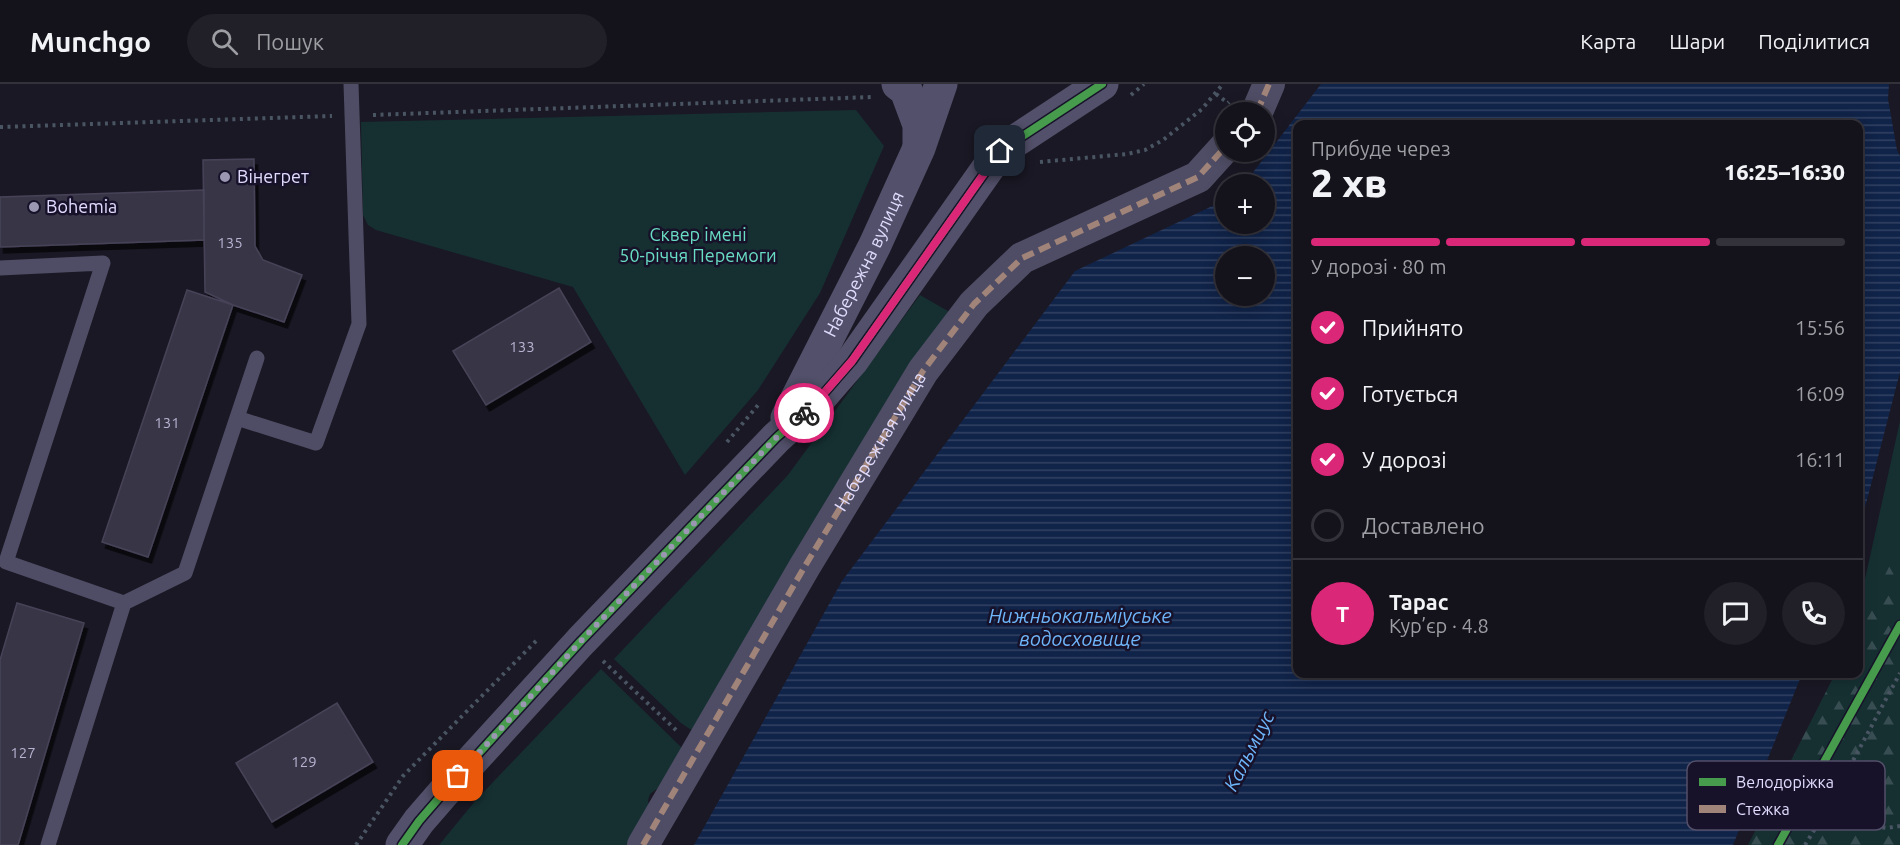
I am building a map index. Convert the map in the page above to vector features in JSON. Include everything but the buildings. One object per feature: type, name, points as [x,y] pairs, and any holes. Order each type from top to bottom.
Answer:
[{"type":"street","name":"Набережна вулиця","points":[[776,438],[875,245],[919,148],[941,84]]},
{"type":"street","name":"Набережна вулиця","points":[[402,845],[419,821],[458,776],[581,641],[776,438],[818,400],[852,361],[1000,151],[1102,84]]},
{"type":"street","points":[[1261,102],[1269,84]]},
{"type":"street","points":[[888,91],[906,90],[919,125],[919,148]]},
{"type":"street","name":"Набережная улица","points":[[643,845],[805,566],[923,371],[974,304],[1022,258],[1198,177],[1215,158]]},
{"type":"lane","points":[[237,418],[316,443],[358,324],[351,84]]},
{"type":"lane","points":[[0,268],[103,263],[6,562],[124,603],[185,573],[257,358]]},
{"type":"lane","points":[[48,845],[124,603]]},
{"type":"path","points":[[1032,162],[1127,154],[1145,150],[1163,140],[1202,109],[1223,84]]},
{"type":"path","points":[[0,127],[844,97],[888,91]]},
{"type":"path","points":[[727,442],[765,397]]},
{"type":"path","points":[[356,845],[403,776],[546,631]]},
{"type":"path","points":[[581,641],[699,751]]},
{"type":"path","points":[[1853,761],[1900,673]]},
{"type":"path","points":[[1885,828],[1900,826]]},
{"type":"path","points":[[1805,845],[1814,830]]},
{"type":"green space","name":"Сквер імені 50-річчя Перемоги","points":[[856,110],[884,146],[820,293],[758,390],[685,475],[573,287],[376,230],[368,225],[363,215],[361,122]]},
{"type":"green space","points":[[920,295],[953,314],[697,730],[690,729],[614,659],[788,475]]},
{"type":"green space","points":[[1900,421],[1900,845],[1885,784],[1885,761],[1879,761],[1859,678],[1863,678],[1863,588]]},
{"type":"green space","points":[[1900,545],[1900,845],[1748,845],[1756,830],[1885,830],[1885,761],[1791,761],[1833,678],[1863,678],[1863,619]]},
{"type":"green space","points":[[601,669],[682,748],[658,788],[650,794],[648,800],[650,810],[635,845],[439,845],[476,800]]},
{"type":"water","name":"Нижньокальміуське водосховище","points":[[1321,84],[1889,84],[1888,99],[1900,156],[1900,372],[1863,515],[1863,120],[1293,120]]},
{"type":"water","name":"Нижньокальміуське водосховище","points":[[1293,120],[1293,678],[1800,678],[1767,761],[1687,761],[1687,830],[1739,830],[1733,845],[694,845],[842,581],[1075,271],[1215,205],[1215,234],[1275,234],[1275,174],[1252,174],[1261,162],[1275,162],[1275,144]]},
{"type":"marked path","points":[[1261,102],[1269,84]]},
{"type":"marked path","points":[[643,845],[805,566],[923,371],[974,304],[1022,258],[1198,177],[1215,158]]},
{"type":"cycle path","points":[[402,845],[419,821],[458,776],[581,641],[776,438],[818,400],[852,361],[1000,151],[1102,84]]},
{"type":"cycle path","points":[[1825,761],[1900,625]]},
{"type":"cycle path","points":[[1778,845],[1786,830]]},
{"type":"way so far","points":[[458,776],[581,641],[776,438],[804,413]]},
{"type":"place","name":"Вінегрет","points":[[225,177]]},
{"type":"place","name":"Bohemia","points":[[34,207]]},
{"type":"route","points":[[804,413],[852,361],[1000,151]]},
{"type":"water label","name":"Кальмиус","points":[[1249,751]]}]
